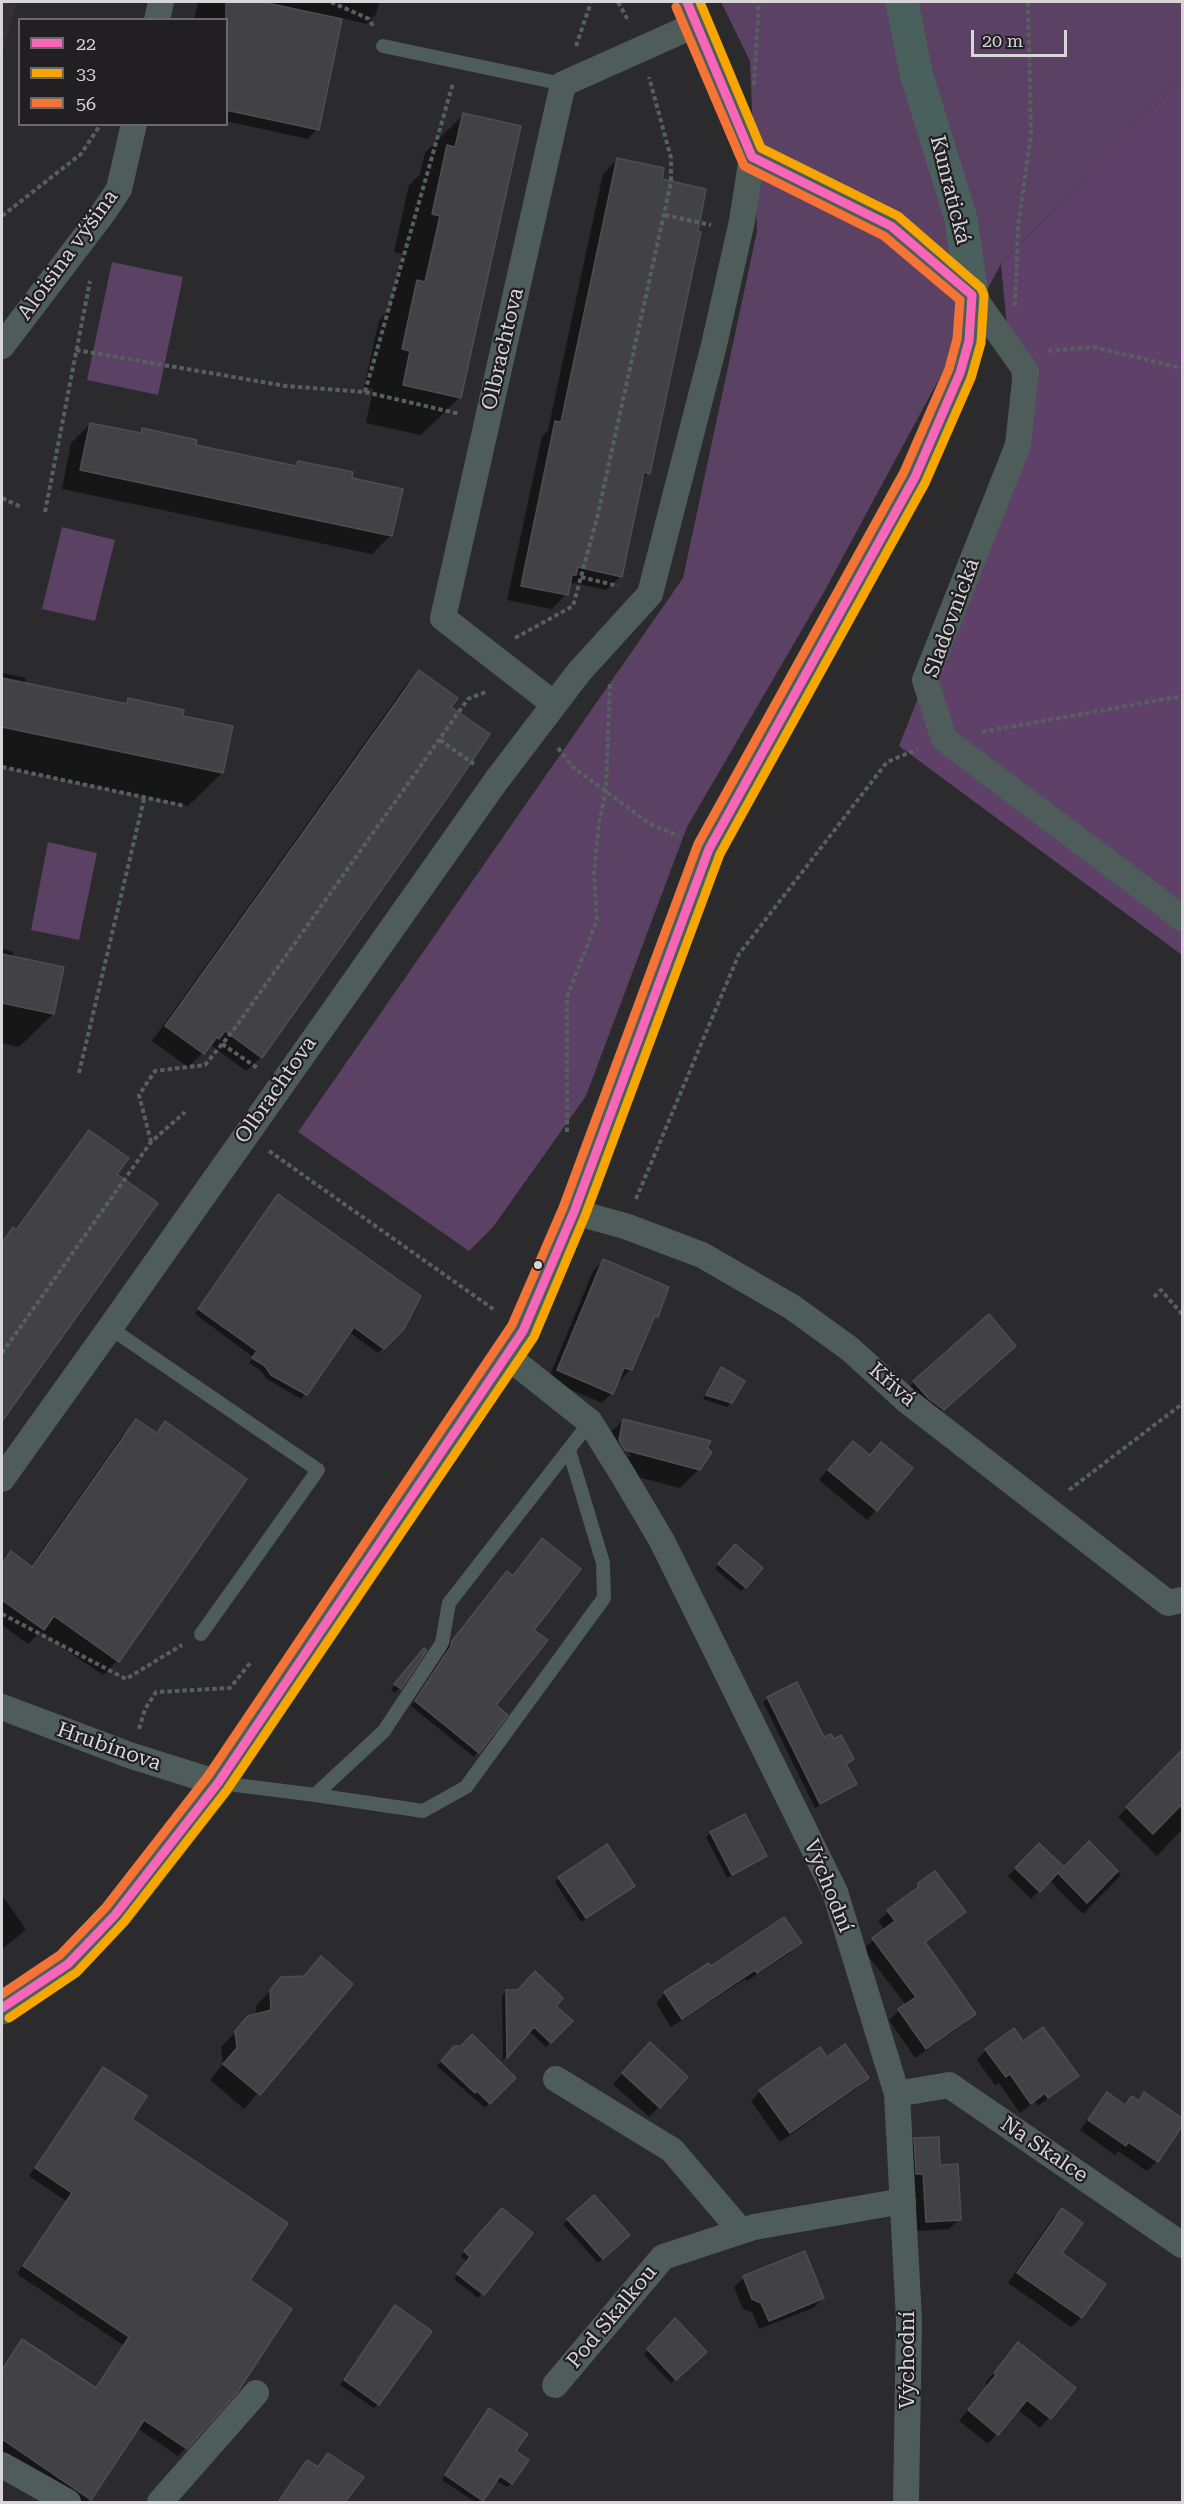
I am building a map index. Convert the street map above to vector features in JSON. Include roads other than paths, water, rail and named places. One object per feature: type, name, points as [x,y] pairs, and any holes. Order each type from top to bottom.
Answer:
[{"type":"street","points":[[158,18],[161,2]]},
{"type":"street","points":[[687,2],[752,157],[891,226],[972,295]]},
{"type":"street","name":"Kunratická","points":[[2,2008],[68,1964],[116,1915],[218,1783],[515,1343],[574,1212],[709,849],[915,477],[960,373],[969,341],[972,295],[961,219],[916,73],[902,2]]},
{"type":"street","points":[[563,84],[696,26]]},
{"type":"street","name":"Olbrachtova","points":[[546,714],[519,677],[443,618],[563,84]]},
{"type":"street","name":"Aloisina výšina","points":[[2,346],[119,189],[134,126]]},
{"type":"street","name":"Olbrachtova","points":[[2,1479],[496,781],[546,714],[650,594],[714,345],[739,232],[752,157]]},
{"type":"street","name":"Sladovnická","points":[[972,295],[1026,371],[1018,445],[925,680],[944,739],[1182,918]]},
{"type":"street","name":"Křivá","points":[[574,1212],[625,1226],[702,1255],[792,1307],[850,1349],[906,1400],[1168,1603],[1182,1600]]},
{"type":"street","name":"Východní","points":[[515,1343],[590,1422],[662,1541],[835,1892],[897,2094],[909,2320],[906,2502]]},
{"type":"street","name":"Hrubínova","points":[[2,1707],[129,1755],[218,1783]]},
{"type":"street","points":[[556,2079],[672,2150],[741,2231]]},
{"type":"street","name":"Na Skalce","points":[[897,2094],[949,2085],[1182,2245]]},
{"type":"street","name":"Pod Skalkou","points":[[555,2385],[663,2258],[754,2227],[903,2201]]},
{"type":"street","points":[[159,2502],[256,2393]]},
{"type":"street","points":[[2,2464],[68,2502]]},
{"type":"lane","points":[[383,46],[563,84]]},
{"type":"lane","points":[[110,1328],[318,1470],[201,1634]]},
{"type":"lane","points":[[315,1795],[384,1731],[442,1642],[449,1603],[590,1422]]},
{"type":"lane","points":[[218,1783],[423,1811],[466,1787],[604,1598],[603,1563],[569,1450]]}]
